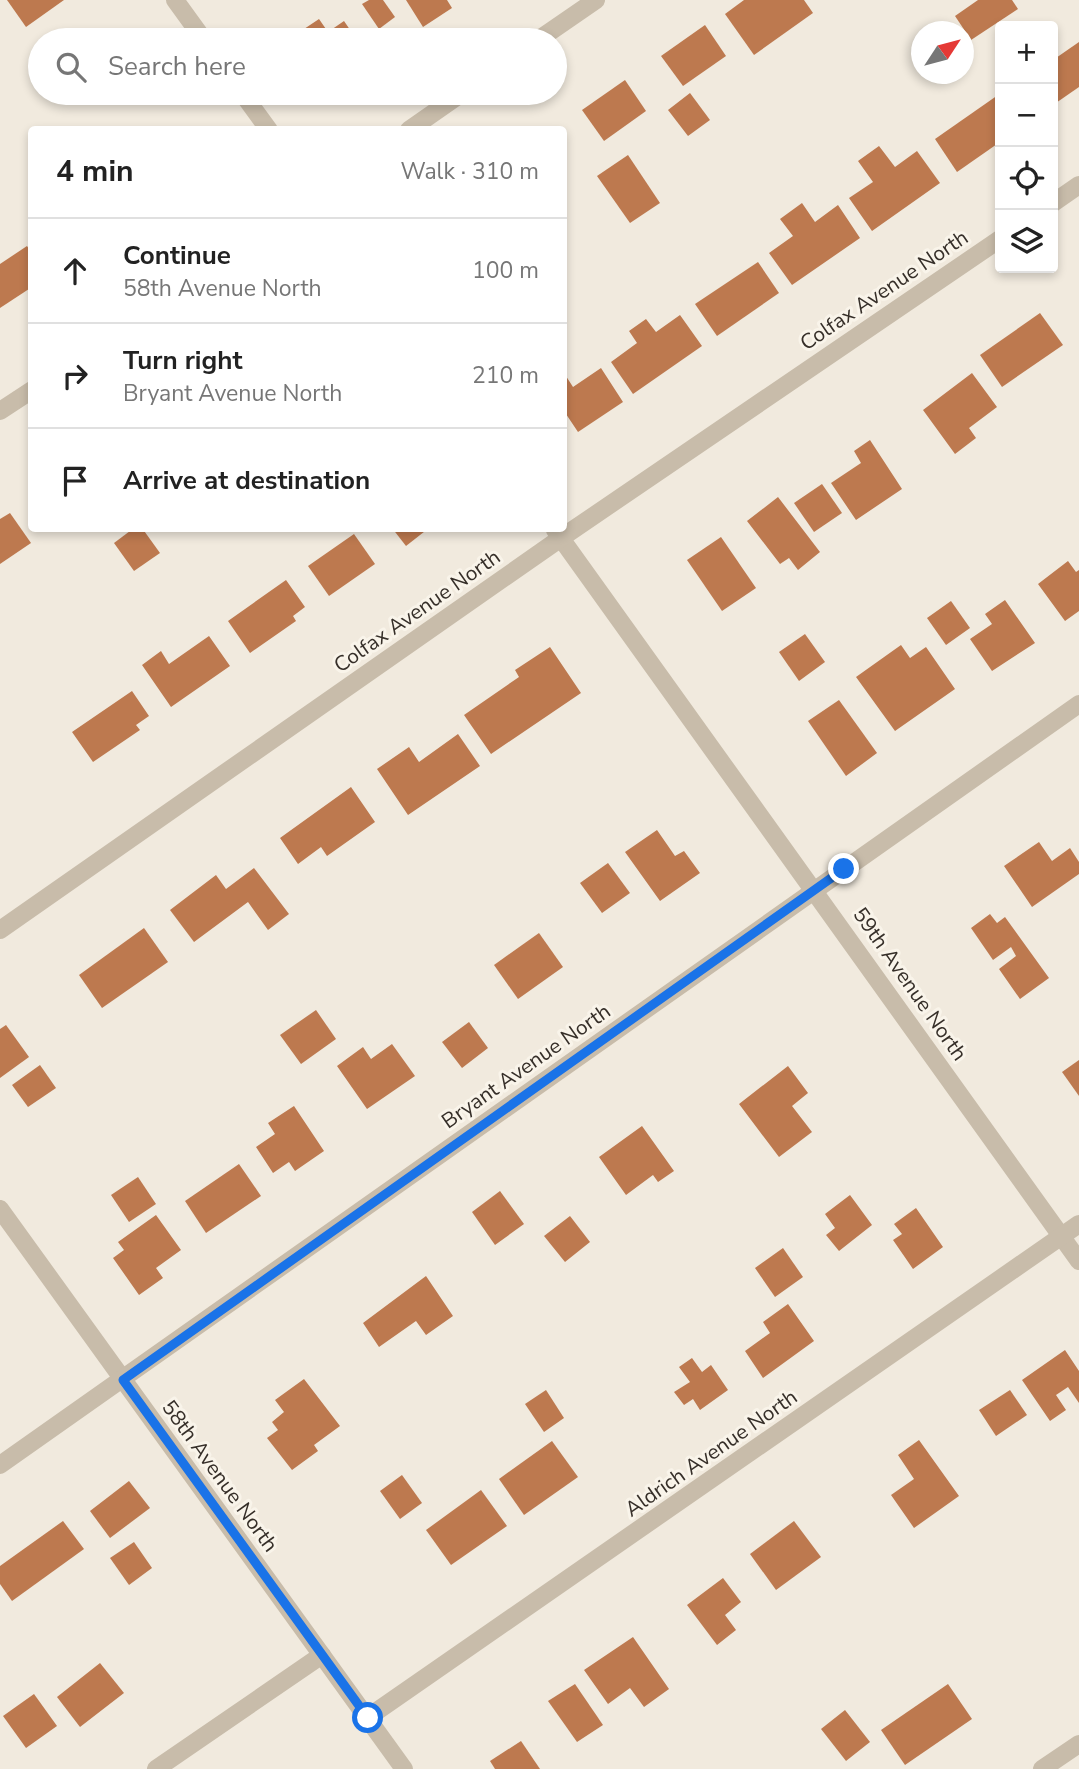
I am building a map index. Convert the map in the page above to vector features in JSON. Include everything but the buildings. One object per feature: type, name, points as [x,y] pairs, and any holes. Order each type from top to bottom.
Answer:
[{"type":"street","points":[[175,0],[195,28]]},
{"type":"street","points":[[555,28],[596,0]]},
{"type":"street","points":[[251,105],[266,126]]},
{"type":"street","points":[[415,126],[445,105]]},
{"type":"street","points":[[1058,199],[1079,184]]},
{"type":"street","name":"Colfax Avenue North","points":[[567,527],[995,242]]},
{"type":"street","points":[[0,411],[28,393]]},
{"type":"street","name":"Colfax Avenue North","points":[[0,930],[558,533]]},
{"type":"street","name":"59th Avenue North","points":[[558,533],[1079,1261]]},
{"type":"street","name":"Bryant Avenue North","points":[[0,1465],[1079,704]]},
{"type":"street","name":"58th Avenue North","points":[[0,1209],[404,1769]]},
{"type":"street","name":"Aldrich Avenue North","points":[[368,1718],[1079,1224]]},
{"type":"street","points":[[156,1769],[322,1655]]},
{"type":"street","points":[[1042,1769],[1079,1744]]},
{"type":"route","points":[[368,1718],[123,1380],[844,869]]}]
